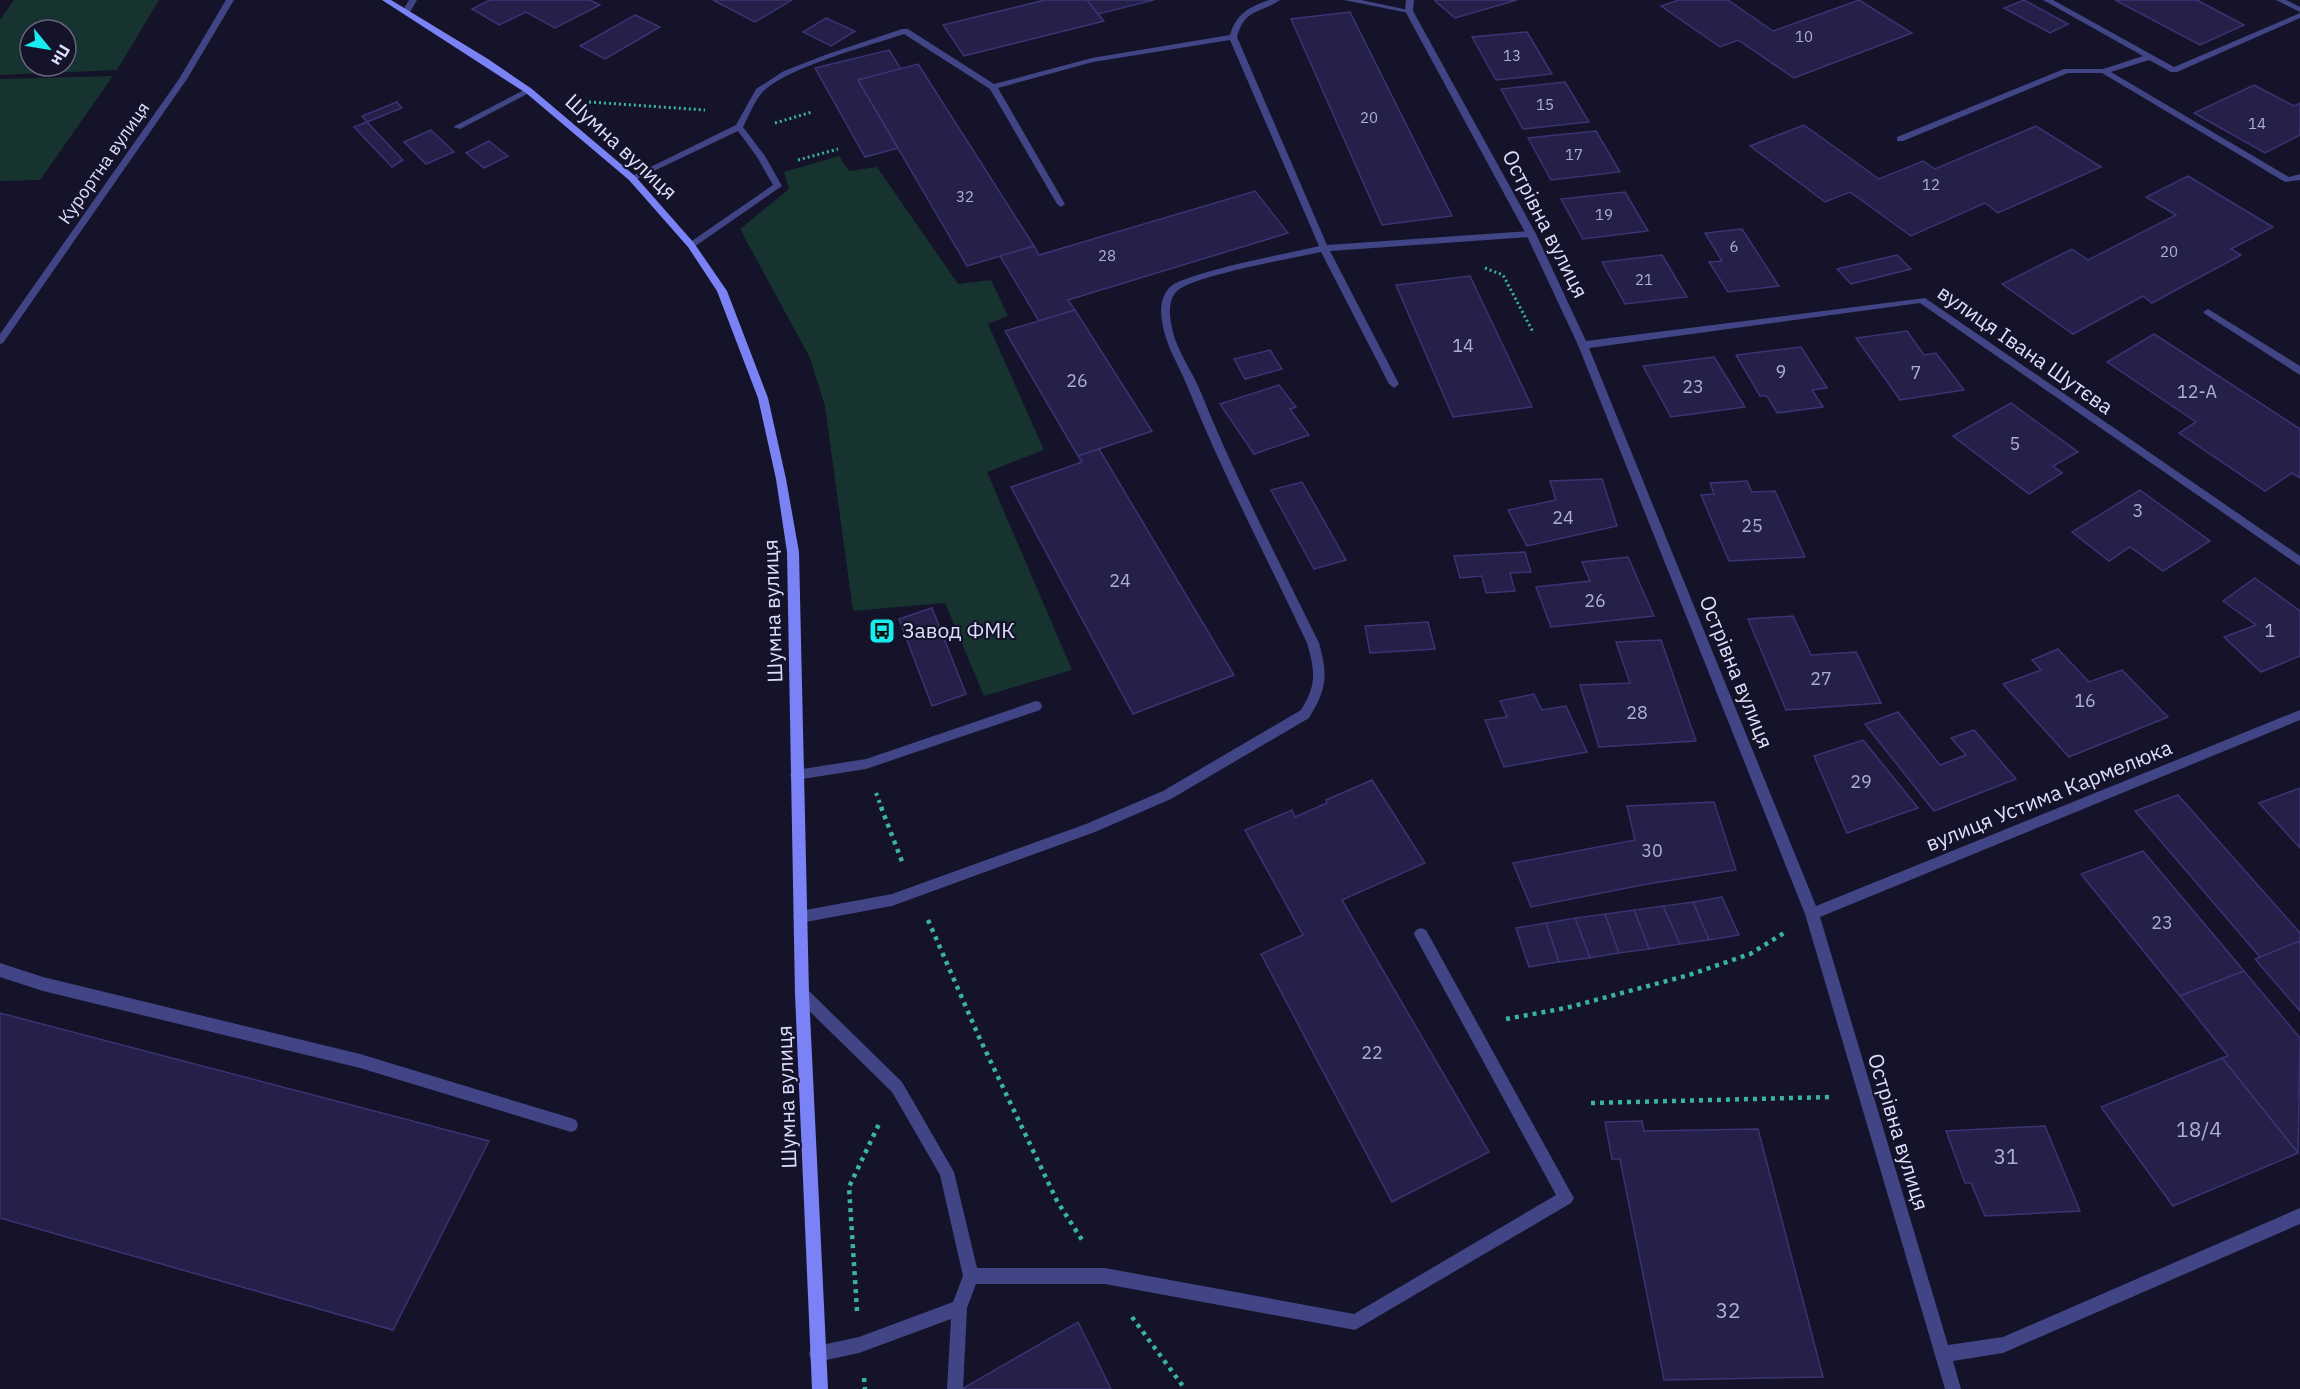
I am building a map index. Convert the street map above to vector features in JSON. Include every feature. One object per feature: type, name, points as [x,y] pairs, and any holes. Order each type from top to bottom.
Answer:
[{"type":"main road","name":"Шумна вулиця","points":[[386,0],[529,91],[632,178],[692,245],[722,291],[763,398],[781,479],[793,552],[802,994],[820,1389]]},
{"type":"street","name":"Курортна вулиця","points":[[0,341],[183,79],[230,0]]},
{"type":"street","points":[[406,12],[413,0]]},
{"type":"street","points":[[1276,0],[1246,11],[1236,22],[1233,37],[1323,249],[1394,384]]},
{"type":"street","points":[[1348,0],[1409,11],[1410,0]]},
{"type":"street","points":[[2047,0],[2174,70],[2300,15]]},
{"type":"street","points":[[2280,0],[2300,10]]},
{"type":"street","name":"Острівна вулиця","points":[[1409,11],[1531,234],[1583,345],[1812,914],[1953,1389]]},
{"type":"street","points":[[632,178],[739,127],[759,91],[780,78],[805,66],[905,31],[993,87],[1061,204]]},
{"type":"street","points":[[993,87],[1092,60],[1233,37]]},
{"type":"street","points":[[1900,139],[2067,71],[2104,71],[2150,57]]},
{"type":"street","points":[[2104,71],[2288,180],[2300,177]]},
{"type":"street","points":[[457,127],[529,91]]},
{"type":"street","points":[[692,245],[778,186],[739,127]]},
{"type":"street","points":[[800,917],[892,900],[1090,828],[1167,795],[1305,714],[1316,699],[1322,673],[1313,643],[1208,424],[1187,372],[1171,341],[1166,319],[1166,302],[1174,289],[1197,278],[1323,249],[1531,234]]},
{"type":"street","name":"вулиця Івана Шутєва","points":[[1583,345],[1922,300],[2300,562]]},
{"type":"street","points":[[2208,312],[2300,371]]},
{"type":"street","points":[[796,775],[866,764],[1036,706]]},
{"type":"street","name":"вулиця Устима Кармелюка","points":[[1812,914],[2300,715]]},
{"type":"street","points":[[971,1276],[1105,1276],[1355,1322],[1566,1198],[1420,934]]},
{"type":"street","points":[[0,970],[43,984],[360,1062],[571,1125]]},
{"type":"street","points":[[802,994],[897,1087],[947,1172],[971,1276],[959,1308],[955,1389]]},
{"type":"street","points":[[1944,1354],[2004,1345],[2300,1216]]},
{"type":"street","points":[[817,1354],[859,1345],[959,1308]]},
{"type":"path","points":[[586,102],[747,113]]},
{"type":"path","points":[[768,169],[838,148]]},
{"type":"path","points":[[1503,275],[1533,332]]},
{"type":"path","points":[[866,764],[892,838],[979,1037],[1057,1201],[1146,1339],[1185,1389]]},
{"type":"path","points":[[1471,1026],[1566,1008],[1689,975],[1750,954]]},
{"type":"path","points":[[865,1389],[859,1345],[849,1187],[897,1087]]},
{"type":"path","points":[[1591,1103],[1867,1096]]},
{"type":"green space","points":[[14,0],[159,0],[117,70],[78,72],[78,18],[18,18],[18,74],[0,75],[0,20]]},
{"type":"green space","points":[[113,76],[40,180],[0,181],[0,79]]},
{"type":"green space","points":[[839,156],[849,171],[877,167],[958,284],[991,280],[1008,316],[988,324],[1044,450],[987,472],[1072,670],[984,696],[945,603],[853,611],[825,406],[810,358],[740,229],[789,189],[784,172]]},
{"type":"building","points":[[490,0],[590,0],[600,5],[555,28],[526,12],[499,25],[472,9]]},
{"type":"building","points":[[713,0],[792,0],[755,22]]},
{"type":"building","points":[[1045,0],[1087,0],[1104,21],[964,56],[943,25]]},
{"type":"building","points":[[1087,0],[1154,0],[1098,14]]},
{"type":"building","points":[[1517,0],[1455,18],[1435,1]]},
{"type":"building","points":[[1679,0],[1728,0],[1773,31],[1859,0],[1912,33],[1794,78],[1738,40],[1720,47],[1661,6]]},
{"type":"building","points":[[2024,0],[2068,24],[2050,33],[2004,8]]},
{"type":"building","points":[[2115,0],[2197,0],[2244,25],[2200,45]]},
{"type":"building","points":[[1350,12],[1452,216],[1382,225],[1291,19]]},
{"type":"building","points":[[635,15],[660,27],[605,59],[580,46]]},
{"type":"building","points":[[826,18],[855,31],[831,46],[803,32]]},
{"type":"building","points":[[1527,32],[1552,74],[1496,80],[1472,37]]},
{"type":"building","points":[[889,50],[901,69],[858,80],[898,148],[865,157],[815,68]]},
{"type":"building","points":[[918,64],[1034,246],[967,266],[858,80]]},
{"type":"building","points":[[1565,82],[1589,122],[1523,129],[1501,89]]},
{"type":"building","points":[[2254,85],[2294,106],[2300,103],[2300,135],[2265,153],[2194,113]]},
{"type":"building","points":[[397,102],[402,108],[367,122],[362,116]]},
{"type":"building","points":[[367,122],[403,160],[392,167],[354,127]]},
{"type":"building","points":[[1804,125],[1879,179],[1923,161],[1935,169],[2036,126],[2101,167],[1998,213],[1985,203],[1911,236],[1850,192],[1825,202],[1750,146]]},
{"type":"building","points":[[431,130],[454,152],[426,164],[404,142]]},
{"type":"building","points":[[1596,131],[1620,172],[1551,180],[1528,138]]},
{"type":"building","points":[[489,141],[508,156],[484,168],[466,153]]},
{"type":"building","points":[[2188,176],[2273,227],[2231,249],[2241,255],[2152,303],[2143,296],[2073,334],[2002,284],[2072,249],[2088,260],[2176,215],[2146,197]]},
{"type":"building","points":[[1255,191],[1288,233],[1068,300],[1075,310],[1039,321],[1000,256],[1034,246],[1039,255]]},
{"type":"building","points":[[1625,192],[1648,231],[1583,239],[1561,199]]},
{"type":"building","points":[[1742,229],[1779,286],[1728,292],[1709,262],[1722,261],[1705,233]]},
{"type":"building","points":[[1662,255],[1687,297],[1625,304],[1602,262]]},
{"type":"building","points":[[1897,255],[1911,269],[1851,284],[1837,269]]},
{"type":"building","points":[[1470,276],[1532,407],[1453,417],[1396,285]]},
{"type":"building","points":[[1075,310],[1152,431],[1078,456],[1005,331]]},
{"type":"building","points":[[1907,331],[1924,355],[1936,353],[1964,390],[1900,400],[1856,338]]},
{"type":"building","points":[[2154,334],[2300,429],[2300,478],[2292,473],[2265,491],[2179,433],[2196,422],[2107,362]]},
{"type":"building","points":[[1801,347],[1827,388],[1812,390],[1823,407],[1777,413],[1767,396],[1760,396],[1736,355]]},
{"type":"building","points":[[1270,350],[1282,369],[1245,379],[1234,359]]},
{"type":"building","points":[[1714,357],[1745,407],[1671,417],[1643,366]]},
{"type":"building","points":[[1279,385],[1296,407],[1290,409],[1309,435],[1254,454],[1220,404]]},
{"type":"building","points":[[2011,403],[2078,452],[2053,466],[2062,473],[2029,494],[1953,436]]},
{"type":"building","points":[[1099,449],[1234,675],[1133,714],[1011,487],[1082,462],[1078,456]]},
{"type":"building","points":[[1602,479],[1617,526],[1527,546],[1508,510],[1556,500],[1550,481]]},
{"type":"building","points":[[1747,481],[1752,492],[1775,491],[1805,557],[1729,561],[1701,495],[1714,494],[1710,483]]},
{"type":"building","points":[[1302,482],[1346,560],[1314,569],[1271,490]]},
{"type":"building","points":[[2140,490],[2210,541],[2163,571],[2130,547],[2109,561],[2072,532]]},
{"type":"building","points":[[1525,552],[1531,572],[1510,573],[1515,591],[1486,593],[1482,576],[1460,578],[1454,556]]},
{"type":"building","points":[[1628,557],[1654,616],[1551,627],[1536,587],[1590,581],[1582,562]]},
{"type":"building","points":[[2255,578],[2300,611],[2300,656],[2261,672],[2224,637],[2256,625],[2223,601]]},
{"type":"building","points":[[932,608],[966,694],[932,706],[899,619]]},
{"type":"building","points":[[1793,616],[1811,655],[1856,652],[1881,703],[1786,710],[1748,619]]},
{"type":"building","points":[[1428,622],[1435,649],[1370,653],[1365,626]]},
{"type":"building","points":[[1661,640],[1696,741],[1599,747],[1580,685],[1630,683],[1616,642]]},
{"type":"building","points":[[2058,649],[2089,682],[2122,670],[2168,717],[2069,757],[2003,684],[2041,670],[2032,660]]},
{"type":"building","points":[[1534,694],[1542,710],[1566,706],[1587,752],[1504,767],[1485,720],[1507,717],[1500,701]]},
{"type":"building","points":[[1898,712],[1940,765],[1966,755],[1951,738],[1974,730],[2016,779],[1934,811],[1865,724]]},
{"type":"building","points":[[1863,740],[1918,808],[1847,833],[1814,756]]},
{"type":"building","points":[[1372,780],[1425,863],[1342,900],[1489,1152],[1392,1202],[1261,954],[1303,935],[1245,830],[1292,810],[1295,817],[1327,803],[1326,800]]},
{"type":"building","points":[[2300,788],[2300,848],[2259,803]]},
{"type":"building","points":[[2178,795],[2300,933],[2300,941],[2260,957],[2135,811]]},
{"type":"building","points":[[1714,802],[1736,870],[1647,884],[1531,907],[1513,863],[1635,840],[1627,806]]},
{"type":"building","points":[[2143,851],[2244,971],[2180,996],[2081,874]]},
{"type":"building","points":[[1722,897],[1739,935],[1709,940],[1693,902]]},
{"type":"building","points":[[1693,902],[1709,940],[1680,944],[1663,906]]},
{"type":"building","points":[[1663,906],[1680,944],[1649,949],[1634,910]]},
{"type":"building","points":[[1634,910],[1649,949],[1619,953],[1605,914]]},
{"type":"building","points":[[1605,914],[1619,953],[1590,958],[1575,918]]},
{"type":"building","points":[[1575,918],[1590,958],[1559,962],[1546,923]]},
{"type":"building","points":[[1546,923],[1559,962],[1529,967],[1516,928]]},
{"type":"building","points":[[2300,941],[2300,1011],[2255,959]]},
{"type":"building","points":[[2244,971],[2300,1038],[2298,1153],[2222,1058],[2228,1056],[2180,996]]},
{"type":"building","points":[[0,1013],[489,1141],[393,1330],[0,1218]]},
{"type":"building","points":[[2222,1058],[2298,1153],[2173,1206],[2101,1107]]},
{"type":"building","points":[[1642,1121],[1644,1131],[1758,1129],[1823,1377],[1664,1380],[1620,1159],[1612,1159],[1605,1122]]},
{"type":"building","points":[[2045,1126],[2080,1211],[1985,1216],[1971,1183],[1965,1183],[1946,1131]]},
{"type":"building","points":[[1078,1322],[1111,1389],[962,1389]]},
{"type":"place","name":"Завод ФМК","points":[[882,631]]}]
